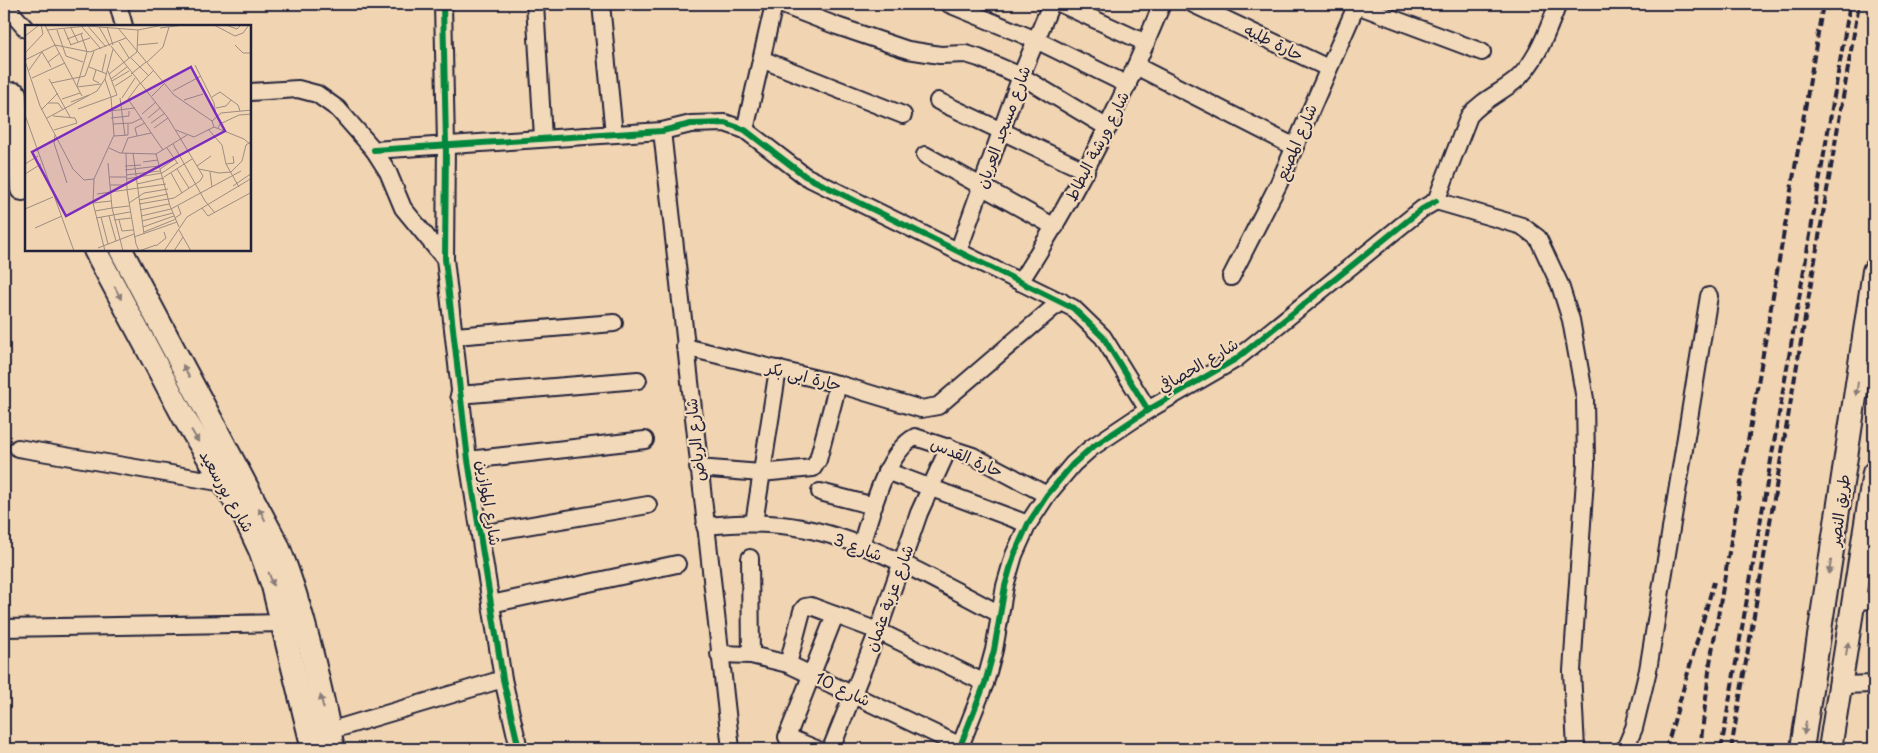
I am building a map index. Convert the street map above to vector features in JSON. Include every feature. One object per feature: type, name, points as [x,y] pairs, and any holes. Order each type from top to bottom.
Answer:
[{"type":"main road","points":[[15,93],[20,189]]},
{"type":"main road","name":"شارع بورسعيد","points":[[97,251],[186,421],[244,516],[260,550],[273,586],[283,623],[313,749]]},
{"type":"main road","name":"شارع بورسعيد","points":[[122,251],[278,546],[291,579],[301,613],[331,740]]},
{"type":"main road","name":"طريق النصر","points":[[1802,749],[1874,271]]},
{"type":"main road","name":"طريق النصر","points":[[1830,749],[1841,685],[1864,601],[1874,473]]},
{"type":"street","points":[[4,4],[25,28]]},
{"type":"street","points":[[118,4],[124,25]]},
{"type":"street","name":"شارع الموازين","points":[[443,4],[446,144],[445,259],[459,395],[468,460],[503,679],[519,749]]},
{"type":"street","points":[[536,4],[543,138]]},
{"type":"street","points":[[601,4],[614,134]]},
{"type":"street","points":[[745,130],[774,4]]},
{"type":"street","points":[[780,4],[836,26],[908,50],[940,54],[966,54],[1021,76],[1108,128]]},
{"type":"street","points":[[949,4],[1036,40],[1128,85]]},
{"type":"street","name":"شارع مسجد العريان","points":[[958,252],[1021,76],[1051,4]]},
{"type":"street","points":[[1060,4],[1146,43]]},
{"type":"street","name":"شارع ورشة البطاط","points":[[1020,282],[1055,227],[1108,128],[1162,4]]},
{"type":"street","name":"حارة طلبه","points":[[1193,4],[1328,68]]},
{"type":"street","points":[[1356,4],[1482,52]]},
{"type":"street","name":"شارع المصنع","points":[[1231,277],[1295,147],[1356,4]]},
{"type":"street","points":[[1558,4],[1537,54],[1525,71],[1515,81],[1478,107],[1469,116],[1436,201],[1522,226],[1538,238],[1560,285],[1571,320],[1584,399],[1586,464],[1572,671],[1576,749]]},
{"type":"street","points":[[761,59],[903,115]]},
{"type":"street","points":[[1136,66],[1295,147]]},
{"type":"street","points":[[251,92],[298,89],[317,94],[338,108],[374,150],[388,172],[403,208],[445,259]]},
{"type":"street","points":[[938,101],[1086,171]]},
{"type":"street","points":[[374,150],[662,131],[691,124],[725,123],[745,130],[805,176],[1060,301],[1084,317],[1103,337],[1148,410]]},
{"type":"street","name":"شارع الرياض","points":[[662,131],[719,654],[732,749]]},
{"type":"street","points":[[925,155],[1055,227]]},
{"type":"street","name":"شارع الحصافي","points":[[960,748],[985,683],[1005,586],[1014,555],[1028,524],[1047,495],[1073,464],[1091,448],[1148,410],[1236,360],[1422,209],[1436,201]]},
{"type":"street","points":[[1625,749],[1634,728],[1648,670],[1709,296]]},
{"type":"street","name":"حارة ابى بكر","points":[[685,347],[838,384],[921,409],[938,406],[1060,301]]},
{"type":"street","points":[[454,336],[614,323]]},
{"type":"street","points":[[754,523],[778,369]]},
{"type":"street","points":[[459,395],[638,380]]},
{"type":"street","points":[[698,468],[761,473],[806,470],[816,465],[838,384]]},
{"type":"street","name":"حارة القدس","points":[[861,545],[886,472],[915,437],[973,456],[1047,495]]},
{"type":"street","points":[[468,460],[646,440]]},
{"type":"street","name":"شارع عزبة عثمان","points":[[831,749],[878,631],[930,486],[949,447]]},
{"type":"street","points":[[18,448],[224,483]]},
{"type":"street","points":[[886,472],[930,486],[1028,524]]},
{"type":"street","points":[[820,492],[874,506]]},
{"type":"street","points":[[480,534],[648,504]]},
{"type":"street","name":"شارع 3","points":[[705,526],[754,523],[783,525],[861,545],[1000,614]]},
{"type":"street","points":[[750,558],[751,655]]},
{"type":"street","points":[[491,604],[677,564]]},
{"type":"street","points":[[788,664],[805,607],[811,606],[878,631],[985,683]]},
{"type":"street","points":[[816,749],[787,737],[835,615]]},
{"type":"street","points":[[4,628],[283,623]]},
{"type":"street","name":"شارع 10","points":[[719,654],[751,655],[788,664],[853,694],[960,748]]},
{"type":"street","points":[[331,740],[503,679]]},
{"type":"street","points":[[1841,685],[1874,684]]},
{"type":"railway","points":[[1700,749],[1710,663],[1823,4]]},
{"type":"railway","points":[[1721,749],[1850,4]]},
{"type":"railway","points":[[1731,749],[1859,4]]},
{"type":"railway","points":[[1666,749],[1714,582]]},
{"type":"cycle path","points":[[443,4],[446,144],[445,259],[468,460],[503,679],[519,749]]},
{"type":"cycle path","points":[[374,150],[662,131],[691,124],[725,123],[745,130],[805,176],[1073,308],[1103,337],[1148,410]]},
{"type":"cycle path","points":[[959,749],[985,683],[994,650],[1005,586],[1014,555],[1028,524],[1047,495],[1073,464],[1091,448],[1148,410],[1236,359],[1422,209],[1436,201]]}]
